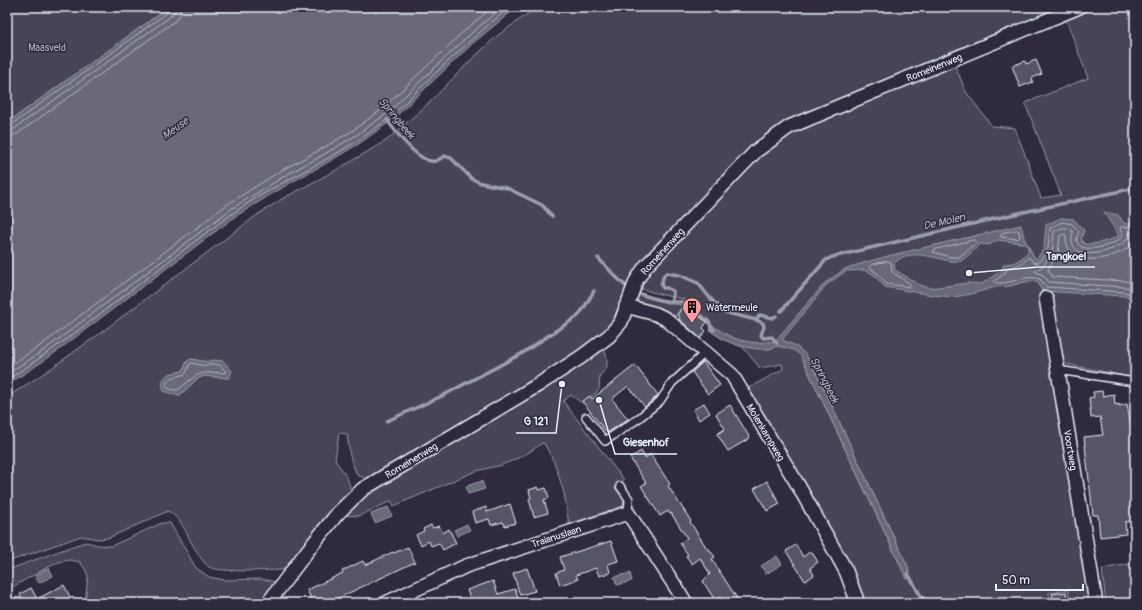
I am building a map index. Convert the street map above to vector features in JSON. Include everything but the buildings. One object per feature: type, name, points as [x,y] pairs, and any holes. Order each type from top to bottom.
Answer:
[{"type":"street","name":"Romeinenweg","points":[[268,603],[338,513],[363,488],[531,389],[581,357],[609,336],[621,322],[636,281],[645,267],[756,150],[789,127],[1079,7]]},
{"type":"street","name":"Voortweg","points":[[1046,298],[1096,603]]},
{"type":"street","name":"Molenkampweg","points":[[628,301],[666,319],[732,376],[798,485],[846,571],[858,603]]},
{"type":"street","name":"Traianuslaan","points":[[386,603],[466,566],[628,513]]},
{"type":"street","points":[[628,513],[686,603]]},
{"type":"lane","points":[[586,417],[605,441],[640,418],[660,401],[672,383],[706,352]]},
{"type":"lane","points":[[1058,370],[1135,382]]},
{"type":"lane","points":[[620,486],[629,499],[628,513]]},
{"type":"green space","name":"Maasveld","points":[[7,7],[169,7],[7,123]]},
{"type":"green space","points":[[537,7],[1060,7],[784,122],[766,134],[745,153],[638,267],[628,284],[612,322],[596,340],[578,354],[367,479],[357,475],[350,456],[347,434],[339,433],[335,460],[348,480],[351,493],[286,570],[234,571],[209,567],[199,556],[182,524],[168,511],[108,538],[98,539],[81,536],[7,562],[7,397],[46,372],[95,337],[257,215],[282,199],[340,168],[387,140],[429,103],[497,36]],"holes":[[[191,359],[207,362],[212,360],[229,378],[204,376],[197,379],[180,395],[169,374],[183,371]]]},
{"type":"green space","points":[[1095,7],[1135,7],[1135,378],[1061,363],[1092,603],[1070,603],[1068,590],[1049,593],[1051,603],[862,603],[745,390],[783,369],[782,364],[760,368],[736,339],[727,336],[713,326],[710,321],[683,299],[638,288],[659,261],[765,151],[784,135],[954,63],[966,92],[992,126],[1015,128],[1041,198],[1061,195],[1025,103],[1088,78],[1066,19]],"holes":[[[803,360],[812,364],[908,567],[910,578],[907,579],[902,569]]]},
{"type":"green space","points":[[638,295],[670,304],[683,305],[674,318],[637,305],[631,300]]},
{"type":"green space","points":[[603,347],[607,358],[607,365],[606,369],[600,375],[599,389],[582,403],[571,395],[563,401],[624,480],[615,488],[624,499],[623,506],[569,524],[564,493],[555,464],[544,443],[542,443],[531,451],[502,465],[476,471],[394,506],[391,501],[359,516],[343,515],[367,490]]},
{"type":"green space","points":[[162,523],[170,523],[196,568],[209,577],[224,580],[261,579],[276,582],[278,585],[265,603],[85,603],[88,576],[80,562],[70,560],[59,562],[48,567],[7,590],[7,570],[86,542],[111,546]]},
{"type":"green space","points":[[1135,563],[1135,603],[1106,603],[1102,569]]},
{"type":"water","name":"Meuse","points":[[169,7],[517,7],[472,44],[391,121],[360,143],[236,216],[48,358],[7,385],[7,123]]},
{"type":"water","points":[[1104,212],[1118,215],[1125,224],[1135,223],[1135,299],[1124,296],[1042,291],[1038,282],[1032,281],[1011,286],[996,287],[954,297],[932,295],[885,287],[873,274],[864,270],[846,271],[826,285],[782,340],[799,349],[806,355],[812,364],[908,567],[910,578],[907,579],[801,356],[794,350],[778,346],[770,349],[758,349],[739,346],[724,340],[709,330],[713,326],[742,341],[775,341],[825,283],[845,269],[892,255],[1021,225],[1024,238],[1036,260],[1044,248],[1046,225],[1061,218],[1073,219],[1084,230],[1081,239],[1084,244],[1093,244],[1111,240],[1119,236]],"holes":[[[998,240],[1021,243],[1028,246],[1028,252],[1017,261],[1004,264],[1002,270],[982,284],[968,283],[931,288],[919,285],[895,270],[894,264],[905,256],[918,255],[948,261],[961,261],[981,244],[989,245]]]},
{"type":"water","points":[[191,359],[207,362],[212,360],[223,361],[232,371],[229,378],[204,376],[197,379],[180,395],[164,391],[164,378],[170,374],[183,371],[187,361]]},
{"type":"water","points":[[482,481],[485,489],[468,494],[466,486]]},
{"type":"water","points":[[388,507],[392,516],[375,523],[371,514]]},
{"type":"water","points":[[467,524],[470,530],[457,536],[454,530]]},
{"type":"water","points":[[777,556],[782,564],[766,574],[761,566]]},
{"type":"water","points":[[49,568],[53,576],[39,583],[35,576]]},
{"type":"water","points":[[630,573],[632,581],[617,585],[614,577]]},
{"type":"waterway","name":"Springbeek","points":[[387,120],[408,146],[423,158],[430,161],[436,161],[444,156],[451,158],[472,179],[481,183],[507,188],[542,205],[552,216]]},
{"type":"waterway","name":"De Molen","points":[[781,311],[826,260],[832,257],[1019,213],[1135,188]]},
{"type":"waterway","name":"Springbeek","points":[[598,258],[627,287],[654,298],[682,302],[709,322],[711,328],[714,330]]},
{"type":"waterway","points":[[671,302],[673,291],[663,288],[661,285],[664,275],[667,273],[679,275],[698,283],[724,312],[763,323],[764,327],[761,335],[763,338],[772,337],[777,343]]},
{"type":"waterway","points":[[387,421],[442,396],[521,354],[578,316],[594,291]]},
{"type":"waterway","name":"De Molen","points":[[756,320],[760,315],[772,318],[776,316]]},
{"type":"waterway","name":"Springbeek","points":[[908,574],[919,593],[927,603]]},
{"type":"place","name":"Tangkoel","points":[[969,273]]},
{"type":"place","name":"Watermeule","points":[[692,324]]},
{"type":"place","name":"G 121","points":[[562,384]]},
{"type":"place","name":"Giesenhof","points":[[599,400]]}]
